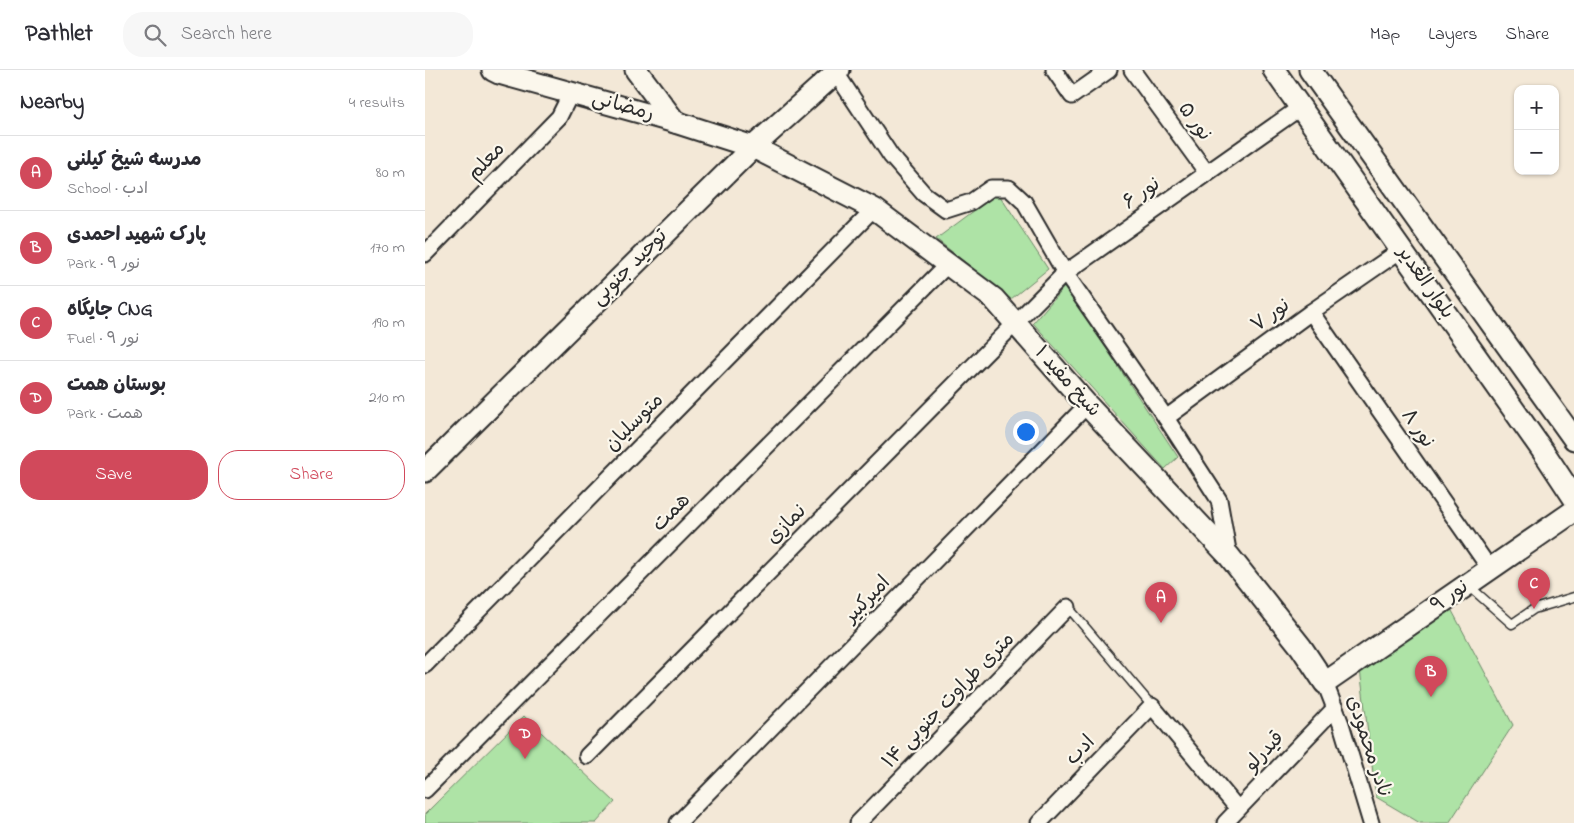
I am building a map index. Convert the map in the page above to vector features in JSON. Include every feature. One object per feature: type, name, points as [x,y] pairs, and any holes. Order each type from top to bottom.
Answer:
[{"type":"street","name":"رمضانی","points":[[493,70],[675,122],[753,147]]},
{"type":"street","points":[[636,70],[675,122]]},
{"type":"street","points":[[1054,70],[1072,96],[1109,70]]},
{"type":"street","name":"نور ۵","points":[[1133,70],[1207,173]]},
{"type":"street","name":"بلوار الغدیر","points":[[1274,70],[1574,498]]},
{"type":"street","name":"بلوار الغدیر","points":[[1310,70],[1574,439]]},
{"type":"street","points":[[837,71],[891,156],[924,194],[945,210],[971,202],[991,188],[1009,188],[1024,202],[1065,273],[1166,418],[1219,500],[1229,556]]},
{"type":"street","name":"توحید جنوبی","points":[[425,471],[753,147],[837,71]]},
{"type":"street","name":"معلم","points":[[425,254],[559,117],[571,93]]},
{"type":"street","name":"نور ۶","points":[[1015,323],[1065,273],[1301,107]]},
{"type":"street","name":"شیخ مفید ۱","points":[[753,147],[874,209],[994,299],[1087,405],[1229,556],[1301,647],[1325,683]]},
{"type":"street","name":"متوسلیان","points":[[425,665],[874,209]]},
{"type":"street","name":"نور ۷","points":[[1166,418],[1311,312],[1401,250]]},
{"type":"street","name":"همت","points":[[425,790],[948,264]]},
{"type":"street","name":"نور ۸","points":[[1311,312],[1490,569]]},
{"type":"street","name":"نمازی","points":[[587,756],[1015,323]]},
{"type":"street","name":"امیرکبیر","points":[[678,823],[1087,405]]},
{"type":"street","name":"نور ۹","points":[[1325,683],[1574,511]]},
{"type":"street","name":"۱۴ متری طراوت جنوبی","points":[[858,823],[1068,606]]},
{"type":"street","name":"نادر محمودی","points":[[1325,683],[1335,708],[1371,823]]},
{"type":"street","points":[[1152,706],[1238,809]]},
{"type":"street","name":"ادب","points":[[1039,823],[1152,706]]},
{"type":"street","name":"قیدرلو","points":[[1225,823],[1335,708]]},
{"type":"lane","points":[[1467,585],[1511,624],[1534,609],[1574,597]]},
{"type":"lane","points":[[1068,606],[1152,706]]},
{"type":"green space","points":[[998,193],[1048,269],[1011,299],[936,239]]},
{"type":"green space","points":[[1065,286],[1178,457],[1165,469],[1033,323]]},
{"type":"green space","points":[[1451,609],[1513,725],[1449,823],[1420,823],[1376,797],[1360,669]]},
{"type":"green space","points":[[524,716],[615,802],[596,823],[425,823],[425,814]]},
{"type":"place","name":"جایگاه CNG","points":[[1534,609]]},
{"type":"place","name":"مدرسه شیخ کیلنی","points":[[1161,623]]},
{"type":"place","name":"پارک شهید احمدی","points":[[1431,697]]},
{"type":"place","name":"بوستان همت","points":[[525,759]]}]
